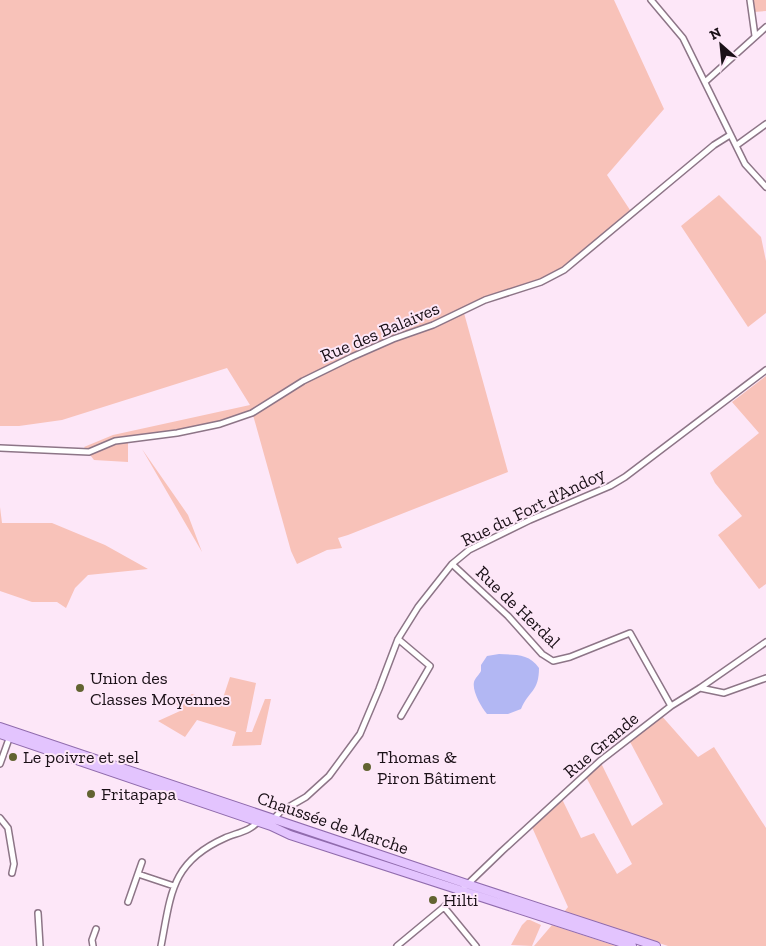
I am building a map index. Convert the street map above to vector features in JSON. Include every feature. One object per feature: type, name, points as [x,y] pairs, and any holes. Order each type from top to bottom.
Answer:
[{"type":"main road","name":"Chaussée de Marche","points":[[0,727],[11,734],[259,818],[272,823],[290,835],[463,887],[632,946]]},
{"type":"main road","name":"Chaussée de Marche","points":[[0,734],[11,734]]},
{"type":"main road","name":"Chaussée de Marche","points":[[463,887],[523,901],[656,946]]},
{"type":"street","points":[[651,0],[683,38],[746,164],[766,186]]},
{"type":"street","points":[[750,0],[755,36]]},
{"type":"street","points":[[705,82],[766,27]]},
{"type":"street","points":[[737,145],[766,124]]},
{"type":"street","name":"Rue des Balaives","points":[[0,448],[89,452],[115,441],[177,434],[220,424],[252,413],[303,382],[352,357],[432,325],[485,300],[553,277],[564,270],[714,145],[730,135]]},
{"type":"street","name":"Rue du Fort d'Andoy","points":[[272,823],[280,812],[306,797],[330,776],[360,734],[398,639],[418,607],[452,564],[469,550],[530,520],[610,486],[625,477],[766,370]]},
{"type":"street","name":"Rue de Herdal","points":[[452,564],[508,616],[536,648],[554,661],[630,633],[671,706]]},
{"type":"street","points":[[398,639],[430,666],[401,716]]},
{"type":"street","name":"Rue Grande","points":[[397,946],[444,907],[463,887],[600,761],[671,706],[766,642]]},
{"type":"street","points":[[700,688],[724,693],[766,678]]},
{"type":"street","points":[[0,764],[11,734]]},
{"type":"street","points":[[0,818],[8,828],[14,864],[12,873]]},
{"type":"street","points":[[161,946],[174,886],[181,872],[197,854],[215,843],[252,827],[259,818]]},
{"type":"street","points":[[128,902],[142,862]]},
{"type":"street","points":[[138,874],[174,886]]},
{"type":"street","points":[[444,907],[476,946]]},
{"type":"street","points":[[38,913],[40,946]]},
{"type":"street","points":[[93,946],[92,940],[96,929]]},
{"type":"shaded area","points":[[0,0],[614,0],[664,109],[607,175],[630,210],[552,276],[433,323],[301,380],[252,413],[220,424],[128,439],[128,462],[94,460],[84,447],[113,435],[250,405],[227,368],[62,420],[19,426],[0,426]]},
{"type":"shaded area","points":[[753,0],[766,0],[766,11],[754,12]]},
{"type":"shaded area","points":[[719,195],[761,237],[766,261],[766,313],[748,327],[681,226]]},
{"type":"shaded area","points":[[464,313],[508,472],[338,538],[342,548],[327,550],[297,564],[291,551],[253,415],[303,383],[352,358]]},
{"type":"shaded area","points":[[766,376],[766,584],[759,589],[718,535],[742,516],[715,483],[710,473],[759,433],[732,402]]},
{"type":"shaded area","points":[[142,449],[188,515],[202,552]]},
{"type":"shaded area","points":[[0,507],[2,523],[52,523],[105,545],[148,569],[88,575],[75,588],[66,608],[57,602],[32,602],[0,591]]},
{"type":"shaded area","points":[[230,677],[256,683],[246,732],[252,732],[265,699],[271,699],[261,745],[232,746],[236,732],[197,720],[185,737],[158,721],[180,711],[176,703],[192,694],[221,704]]},
{"type":"shaded area","points":[[660,714],[698,757],[714,747],[766,828],[766,946],[668,946],[564,912],[568,907],[531,825],[561,797],[581,838],[594,833],[617,874],[632,864],[585,775],[600,761],[632,826],[663,804],[628,738]]},
{"type":"shaded area","points":[[527,920],[541,925],[532,946],[511,945],[522,925]]},
{"type":"shaded area","points":[[552,925],[616,946],[534,946]]},
{"type":"water","points":[[499,654],[526,657],[539,668],[539,676],[535,687],[521,709],[508,714],[487,714],[476,694],[474,682],[487,656]]},
{"type":"place","name":"Union des Classes Moyennes","points":[[80,688]]},
{"type":"place","name":"Le poivre et sel","points":[[13,757]]},
{"type":"place","name":"Thomas & Piron Bâtiment","points":[[367,767]]},
{"type":"place","name":"Fritapapa","points":[[91,794]]},
{"type":"place","name":"Hilti","points":[[433,900]]}]
